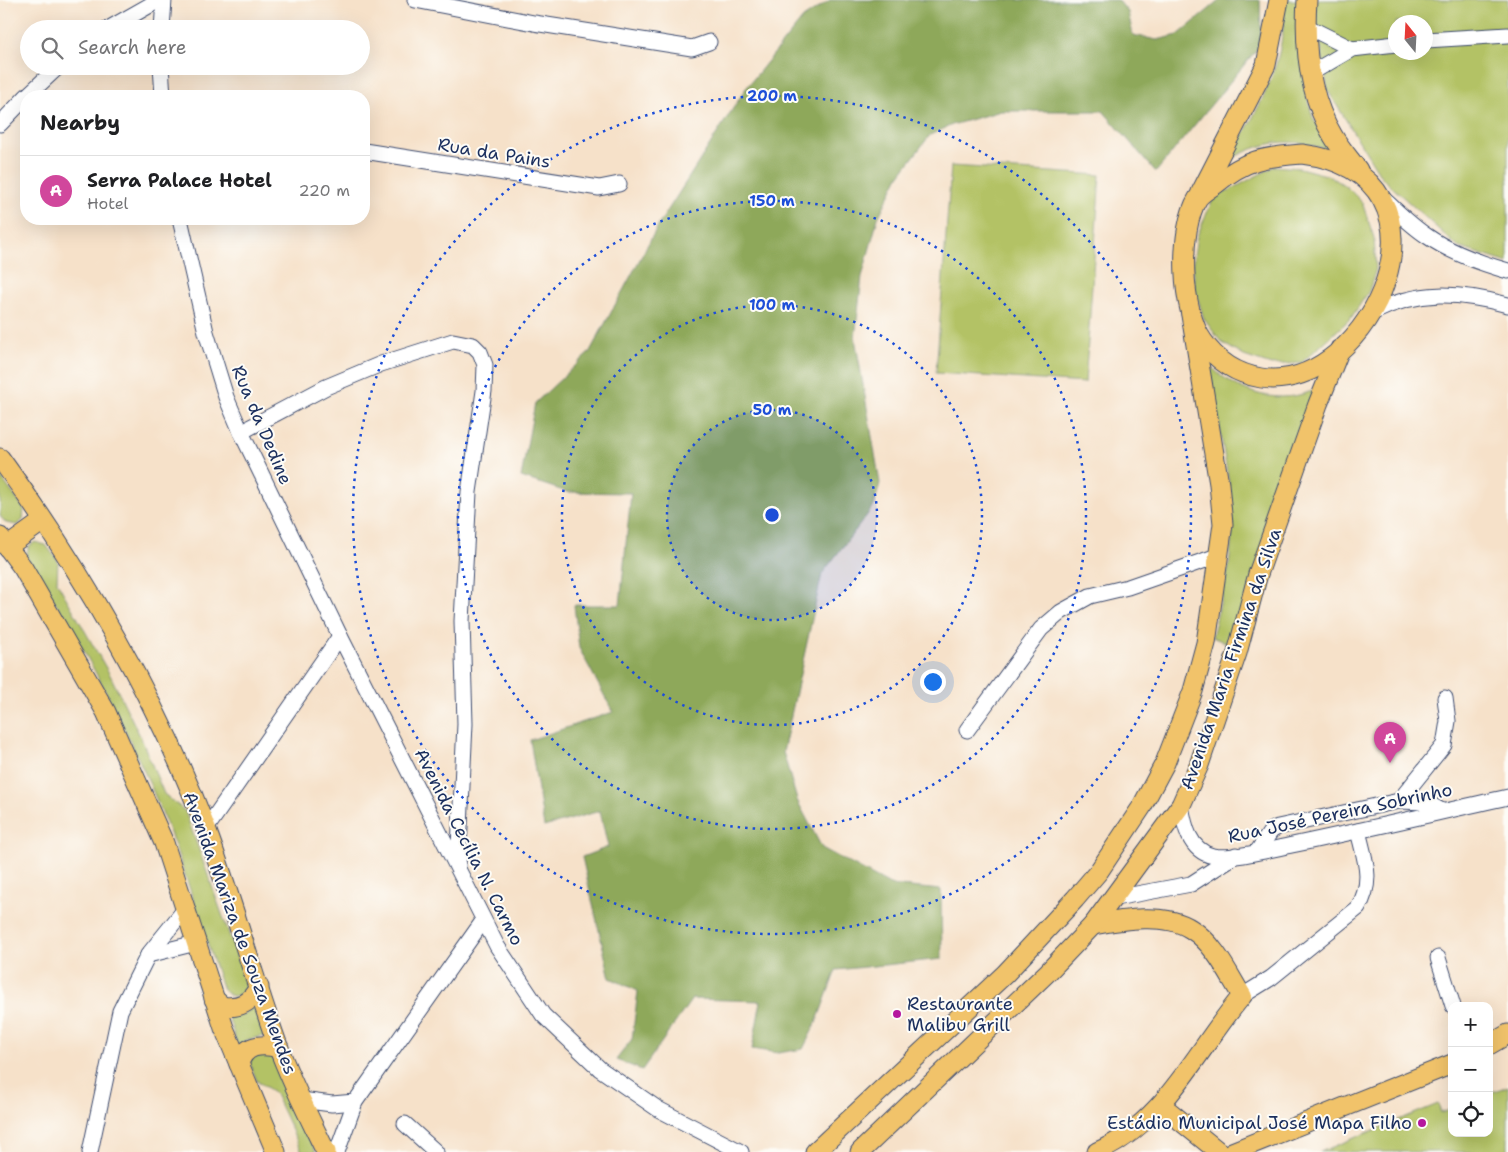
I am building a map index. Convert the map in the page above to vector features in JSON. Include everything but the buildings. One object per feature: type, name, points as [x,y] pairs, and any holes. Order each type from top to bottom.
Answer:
[{"type":"main road","points":[[1279,0],[1266,65],[1198,198],[1186,237],[1184,268],[1191,315],[1201,339],[1214,355],[1235,371],[1262,378],[1287,378],[1316,368],[1340,350],[1372,313],[1387,282],[1394,250],[1391,225],[1380,196],[1358,171],[1333,135],[1316,98],[1311,73],[1306,26],[1307,0]]},
{"type":"main road","points":[[1198,198],[1232,171],[1262,157],[1302,154],[1325,156],[1358,171]]},
{"type":"main road","name":"Avenida Maria Firmina da Silva","points":[[815,1152],[1005,974],[1100,871],[1141,808],[1165,763],[1193,691],[1206,643],[1223,524],[1219,484],[1191,315]]},
{"type":"main road","name":"Avenida Maria Firmina da Silva","points":[[860,1152],[1048,972],[1093,925],[1181,804],[1199,765],[1237,653],[1258,574],[1318,404],[1340,350]]},
{"type":"main road","name":"Avenida Mariza de Souza Mendes","points":[[0,458],[65,553],[162,727],[206,829],[278,1048],[326,1152]]},
{"type":"main road","points":[[43,521],[4,542],[23,568],[106,712],[164,844],[214,999],[276,1152]]},
{"type":"main road","points":[[1206,643],[1237,653]]},
{"type":"main road","points":[[1100,871],[1119,891]]},
{"type":"main road","points":[[1093,925],[1144,919],[1164,920],[1190,928],[1208,944],[1242,996],[1222,1020],[1161,1105],[1135,1130],[1097,1152]]},
{"type":"main road","points":[[214,999],[222,1006],[242,1005],[253,998],[259,987]]},
{"type":"main road","points":[[1493,1043],[1508,1034]]},
{"type":"main road","points":[[239,1064],[245,1051],[257,1045],[278,1048]]},
{"type":"main road","points":[[1232,1152],[1448,1066]]},
{"type":"main road","points":[[1161,1105],[1219,1152]]},
{"type":"street","points":[[124,20],[159,0]]},
{"type":"street","points":[[163,20],[164,0]]},
{"type":"street","points":[[415,0],[534,23],[692,48],[709,42]]},
{"type":"street","points":[[1306,26],[1352,50]]},
{"type":"street","points":[[1433,40],[1508,35]]},
{"type":"street","points":[[1311,73],[1352,50],[1388,45]]},
{"type":"street","points":[[33,90],[49,75]]},
{"type":"street","points":[[162,75],[163,90]]},
{"type":"street","points":[[0,124],[20,102]]},
{"type":"street","name":"Rua da Pains","points":[[370,152],[599,188],[619,184]]},
{"type":"street","points":[[1380,196],[1424,235],[1442,246],[1481,263],[1508,271]]},
{"type":"street","name":"Rua da Dedine","points":[[181,225],[206,332],[226,396],[241,432],[340,636]]},
{"type":"street","points":[[1372,313],[1388,305],[1417,296],[1441,293],[1508,305]]},
{"type":"street","points":[[241,432],[326,387],[363,371],[452,341],[473,345],[480,352],[485,365],[484,391],[470,492],[465,550],[462,621],[465,724],[458,870]]},
{"type":"street","points":[[967,730],[1041,629],[1061,612],[1090,596],[1128,587],[1220,555]]},
{"type":"street","points":[[206,829],[340,636]]},
{"type":"street","name":"Avenida Cecília N. Carmo","points":[[340,636],[483,921],[543,1015],[600,1069],[658,1109],[741,1152]]},
{"type":"street","points":[[1399,801],[1444,745],[1448,721],[1445,698]]},
{"type":"street","name":"Rua José Pereira Sobrinho","points":[[1181,804],[1184,825],[1192,842],[1202,851],[1213,856],[1257,852],[1508,797]]},
{"type":"street","points":[[1257,852],[1271,831],[1278,827],[1399,801],[1426,802],[1442,812]]},
{"type":"street","points":[[1242,996],[1271,978],[1358,908],[1365,895],[1368,880],[1358,831]]},
{"type":"street","points":[[1119,891],[1191,884],[1238,854]]},
{"type":"street","points":[[90,1152],[120,1011],[148,955],[185,909]]},
{"type":"street","points":[[337,1152],[355,1102],[483,921]]},
{"type":"street","points":[[148,955],[196,943]]},
{"type":"street","points":[[1438,958],[1451,1002]]},
{"type":"street","points":[[301,1100],[332,1104],[355,1102]]},
{"type":"street","points":[[405,1124],[436,1152]]},
{"type":"green space","points":[[830,0],[1118,0],[1128,12],[1133,35],[1157,40],[1178,35],[1220,0],[1260,0],[1261,32],[1258,48],[1156,172],[1103,111],[1001,111],[952,125],[930,135],[899,176],[878,218],[862,277],[855,338],[880,483],[874,506],[822,574],[783,752],[797,800],[822,848],[890,885],[941,890],[942,959],[836,970],[817,1021],[803,1049],[778,1053],[752,1049],[761,1001],[692,999],[642,1070],[616,1060],[632,1039],[638,991],[610,978],[582,857],[608,847],[600,811],[544,827],[530,740],[613,712],[579,648],[574,605],[620,605],[631,493],[567,492],[521,477],[535,403],[589,353],[659,224],[746,88],[803,18]]},
{"type":"green space","points":[[1285,0],[1302,0],[1305,89],[1313,118],[1333,152],[1304,144],[1278,143],[1252,149],[1226,162],[1252,120],[1273,74],[1282,38]]},
{"type":"green space","points":[[1313,0],[1508,0],[1508,263],[1458,247],[1382,178],[1328,91]]},
{"type":"green space","points":[[951,166],[1100,175],[1085,383],[936,373]]},
{"type":"green space","points":[[1275,166],[1300,168],[1330,176],[1347,187],[1362,202],[1374,238],[1376,269],[1369,291],[1351,318],[1327,340],[1301,363],[1271,365],[1244,356],[1221,342],[1204,319],[1195,289],[1193,263],[1197,236],[1213,199]]},
{"type":"green space","points":[[1209,365],[1233,384],[1247,390],[1275,397],[1304,394],[1319,388],[1231,645],[1212,637],[1229,567],[1233,524],[1231,495]]},
{"type":"green space","points":[[0,476],[24,509],[23,520],[17,525],[6,523],[0,516]]},
{"type":"green space","points":[[35,542],[46,545],[58,561],[57,582],[110,675],[141,738],[164,794],[185,811],[247,984],[243,992],[237,996],[230,995],[223,990],[175,845],[137,755],[85,654],[26,556],[29,546]]},
{"type":"green space","points":[[254,1007],[264,1036],[246,1040],[238,1047],[228,1016],[242,1015]]},
{"type":"green space","points":[[271,1054],[316,1152],[302,1152],[274,1092],[257,1081],[250,1064],[252,1056]]},
{"type":"green space","name":"Estádio Municipal José Mapa Filho","points":[[1508,1086],[1508,1152],[1320,1152],[1438,1104],[1441,1113],[1448,1110],[1448,1137],[1493,1137],[1493,1092]]},
{"type":"place","name":"Serra Palace Hotel","points":[[1390,763]]},
{"type":"place","name":"Restaurante Malibu Grill","points":[[897,1014]]},
{"type":"place","name":"Estádio Municipal José Mapa Filho","points":[[1422,1123]]}]
